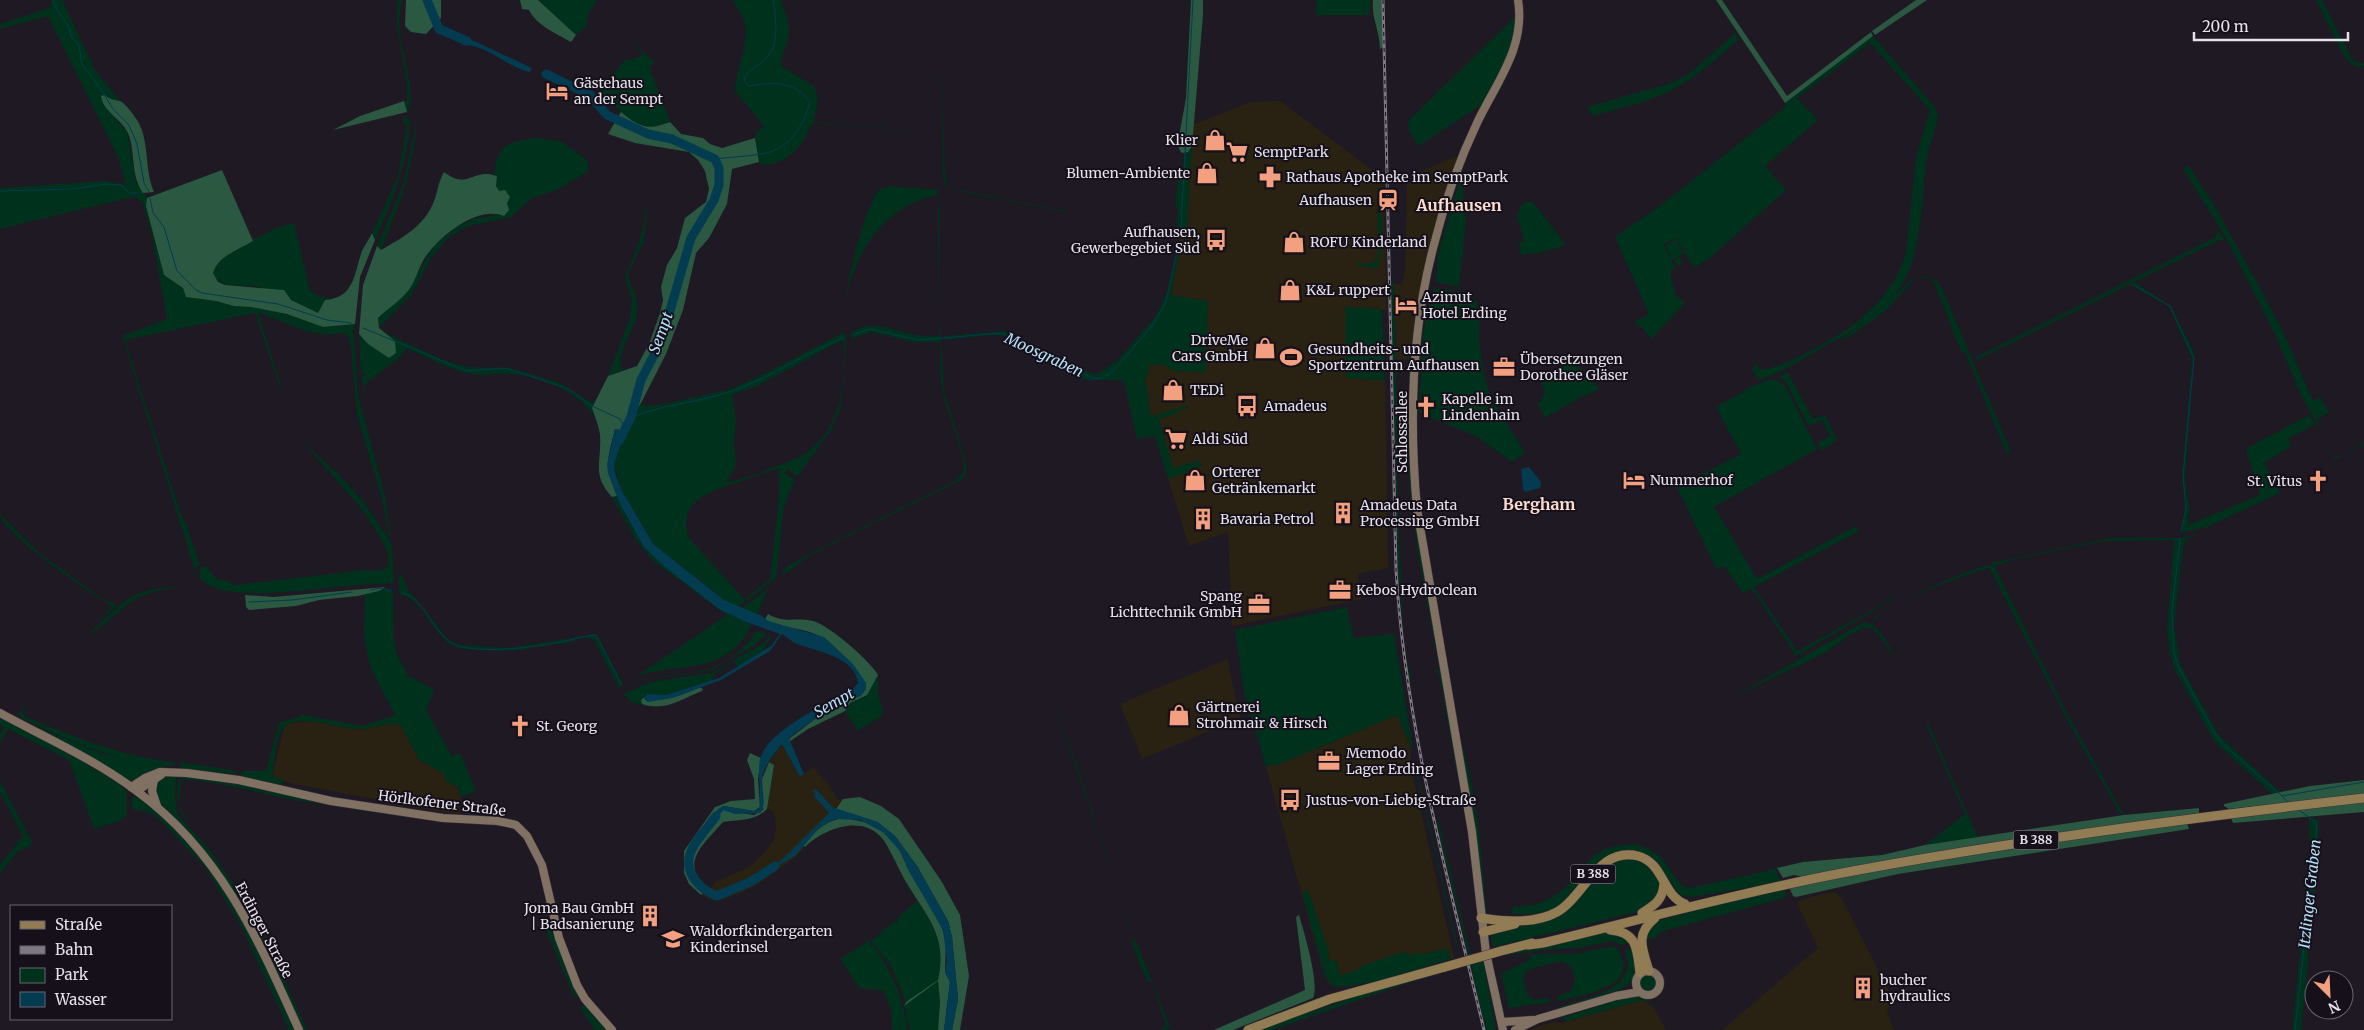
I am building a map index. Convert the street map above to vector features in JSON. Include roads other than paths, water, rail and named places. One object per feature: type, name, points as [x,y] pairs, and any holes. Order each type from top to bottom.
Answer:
[{"type":"main road","name":"Schlossallee","points":[[1502,1026],[1483,932],[1472,832],[1417,509],[1414,471],[1415,364],[1421,309],[1434,242],[1452,182],[1476,124],[1516,45],[1520,18],[1518,0]]},
{"type":"main road","name":"Erdinger Straße","points":[[0,714],[102,768],[134,789],[157,806],[199,849],[240,905],[299,1030]]},
{"type":"main road","name":"Hörlkofener Straße","points":[[134,789],[145,778],[167,772],[239,780],[325,800],[427,816],[460,820],[498,821],[516,825],[527,836],[542,865],[559,938],[577,985],[585,998],[612,1030]]},
{"type":"main road","points":[[134,789],[167,772]]},
{"type":"main road","points":[[154,780],[152,791],[157,806]]},
{"type":"main road","name":"B 388","points":[[1528,944],[1543,944],[1793,883],[2045,839],[2270,808],[2364,798]]},
{"type":"main road","name":"B 388","points":[[1483,932],[1544,917],[1565,907],[1600,866],[1618,856],[1637,856],[1648,861],[1659,872],[1674,898],[1685,904]]},
{"type":"main road","name":"B 388","points":[[1642,914],[1658,902],[1662,895],[1664,883]]},
{"type":"main road","name":"B 388","points":[[1248,1030],[1330,999],[1541,939],[1685,904],[1735,893],[1757,891]]},
{"type":"main road","points":[[1616,996],[1635,983],[1645,972],[1641,940],[1642,933],[1646,925],[1657,916]]},
{"type":"main road","name":"B 388","points":[[1481,918],[1522,921]]},
{"type":"main road","name":"B 388","points":[[1602,929],[1620,931],[1631,936],[1645,972]]},
{"type":"main road","points":[[1515,1030],[1538,1020],[1616,996],[1640,992],[1650,996],[1659,990],[1659,978],[1645,972]]},
{"type":"main road","points":[[1635,983],[1640,992]]},
{"type":"main road","points":[[1502,1026],[1538,1020]]},
{"type":"water","points":[[459,34],[532,68],[530,72],[522,70],[480,48],[462,45],[456,35]]},
{"type":"water","points":[[615,429],[625,431],[614,464],[615,473],[621,489],[653,544],[724,600],[762,616],[768,621],[824,637],[853,664],[866,683],[866,689],[861,696],[833,705],[789,738],[804,774],[800,777],[782,744],[779,747],[763,773],[764,801],[760,813],[735,814],[723,810],[712,825],[709,823],[717,810],[723,806],[754,811],[759,809],[759,765],[765,748],[774,738],[800,718],[854,688],[858,683],[855,674],[850,666],[842,661],[795,643],[782,634],[770,651],[721,680],[672,698],[647,702],[645,697],[647,694],[666,695],[719,678],[771,646],[780,634],[746,622],[719,609],[665,567],[644,547],[620,504],[608,473],[607,464]]},
{"type":"water","points":[[1529,467],[1541,482],[1540,488],[1525,492],[1521,469]]},
{"type":"water","points":[[816,789],[832,807],[878,822],[895,836],[917,866],[948,921],[952,937],[958,999],[952,1030],[944,1030],[950,982],[945,972],[947,960],[943,930],[909,871],[900,851],[883,832],[860,820],[835,819],[819,828],[795,856],[765,873],[786,856],[829,813],[814,796],[813,791]]},
{"type":"waterway","points":[[53,0],[68,27],[71,37],[79,45],[82,65],[97,83],[113,109],[129,125],[137,144],[144,183],[149,192]]},
{"type":"waterway","name":"Sempt","points":[[427,0],[439,29],[467,41]]},
{"type":"waterway","name":"Sempt","points":[[715,159],[773,151],[787,143],[798,131],[808,109],[810,102],[804,95],[790,86],[782,84],[748,86],[744,79],[750,71],[769,55],[773,48],[776,32],[773,0]]},
{"type":"waterway","name":"Moosgraben","points":[[1181,230],[1193,0]]},
{"type":"waterway","name":"Sempt","points":[[546,74],[590,95],[607,115],[648,134],[672,139],[715,159],[719,168],[719,185],[714,200],[691,238],[667,321],[654,355],[641,380],[631,417],[619,441]]},
{"type":"waterway","points":[[0,191],[74,189],[105,184],[121,185],[130,193],[137,193]]},
{"type":"waterway","points":[[150,198],[153,213],[164,227],[177,271],[196,290],[202,293],[278,304],[327,320],[351,323]]},
{"type":"waterway","name":"Moosgraben","points":[[855,334],[870,329],[918,340],[1002,333],[1048,358],[1095,379],[1102,378],[1113,371],[1152,326],[1166,302],[1179,243]]},
{"type":"waterway","points":[[2134,285],[2170,306],[2194,358],[2183,476],[2186,510],[2181,531]]},
{"type":"waterway","points":[[363,328],[467,371],[505,368],[569,389],[590,405],[620,419],[625,429]]},
{"type":"waterway","name":"Moosgraben","points":[[631,417],[735,390],[843,338]]},
{"type":"waterway","points":[[2180,539],[2172,610],[2174,653],[2179,668],[2214,732],[2224,745],[2282,796]]},
{"type":"waterway","points":[[371,590],[381,588],[391,591]]},
{"type":"waterway","points":[[249,602],[292,600],[352,592]]},
{"type":"waterway","points":[[402,593],[411,596],[418,602],[441,634],[448,640],[456,645],[467,648],[497,649],[545,645],[596,635],[621,684]]},
{"type":"waterway","name":"Itzlinger Graben","points":[[2288,802],[2282,796],[2364,782]]},
{"type":"waterway","name":"Itzlinger Graben","points":[[2295,1030],[2317,827],[2314,821],[2299,810]]},
{"type":"waterway","name":"Sempt","points":[[716,816],[698,839],[690,854],[689,868],[695,880],[705,890],[717,896],[750,882],[775,866]]},
{"type":"railway","points":[[1383,0],[1396,569],[1401,628],[1418,744],[1484,1030]]},
{"type":"place","name":"Gästehaus an der Sempt","points":[[557,91]]},
{"type":"place","name":"Klier","points":[[1215,140]]},
{"type":"place","name":"SemptPark","points":[[1237,152]]},
{"type":"place","name":"Blumen-Ambiente","points":[[1207,173]]},
{"type":"place","name":"Rathaus Apotheke im SemptPark","points":[[1270,177]]},
{"type":"place","name":"Aufhausen","points":[[1388,200]]},
{"type":"place","name":"Aufhausen, Gewerbegebiet Süd","points":[[1216,240]]},
{"type":"place","name":"ROFU Kinderland","points":[[1294,242]]},
{"type":"place","name":"K&L ruppert","points":[[1290,290]]},
{"type":"place","name":"Azimut Hotel Erding","points":[[1406,305]]},
{"type":"place","name":"DriveMe Cars GmbH","points":[[1265,348]]},
{"type":"place","name":"Gesundheits- und Sportzentrum Aufhausen","points":[[1291,357]]},
{"type":"place","name":"Übersetzungen Dorothee Gläser","points":[[1504,367]]},
{"type":"place","name":"TEDi","points":[[1173,390]]},
{"type":"place","name":"Amadeus","points":[[1247,406]]},
{"type":"place","name":"Kapelle im Lindenhain","points":[[1426,407]]},
{"type":"place","name":"Aldi Süd","points":[[1176,439]]},
{"type":"place","name":"Orterer Getränkemarkt","points":[[1195,480]]},
{"type":"place","name":"Nummerhof","points":[[1634,480]]},
{"type":"place","name":"St. Vitus","points":[[2318,481]]},
{"type":"place","name":"Amadeus Data Processing GmbH","points":[[1343,513]]},
{"type":"place","name":"Bavaria Petrol","points":[[1203,519]]},
{"type":"place","name":"Kebos Hydroclean","points":[[1340,590]]},
{"type":"place","name":"Spang Lichttechnik GmbH","points":[[1259,604]]},
{"type":"place","name":"Gärtnerei Strohmair & Hirsch","points":[[1179,715]]},
{"type":"place","name":"St. Georg","points":[[520,726]]},
{"type":"place","name":"Memodo Lager Erding","points":[[1329,761]]},
{"type":"place","name":"Justus-von-Liebig-Straße","points":[[1290,800]]},
{"type":"place","name":"Joma Bau GmbH | Badsanierung","points":[[650,916]]},
{"type":"place","name":"Waldorfkindergarten Kinderinsel","points":[[673,939]]},
{"type":"place","name":"bucher hydraulics","points":[[1863,988]]},
{"type":"district","name":"Aufhausen","points":[[1459,205]]},
{"type":"district","name":"Bergham","points":[[1539,504]]}]
